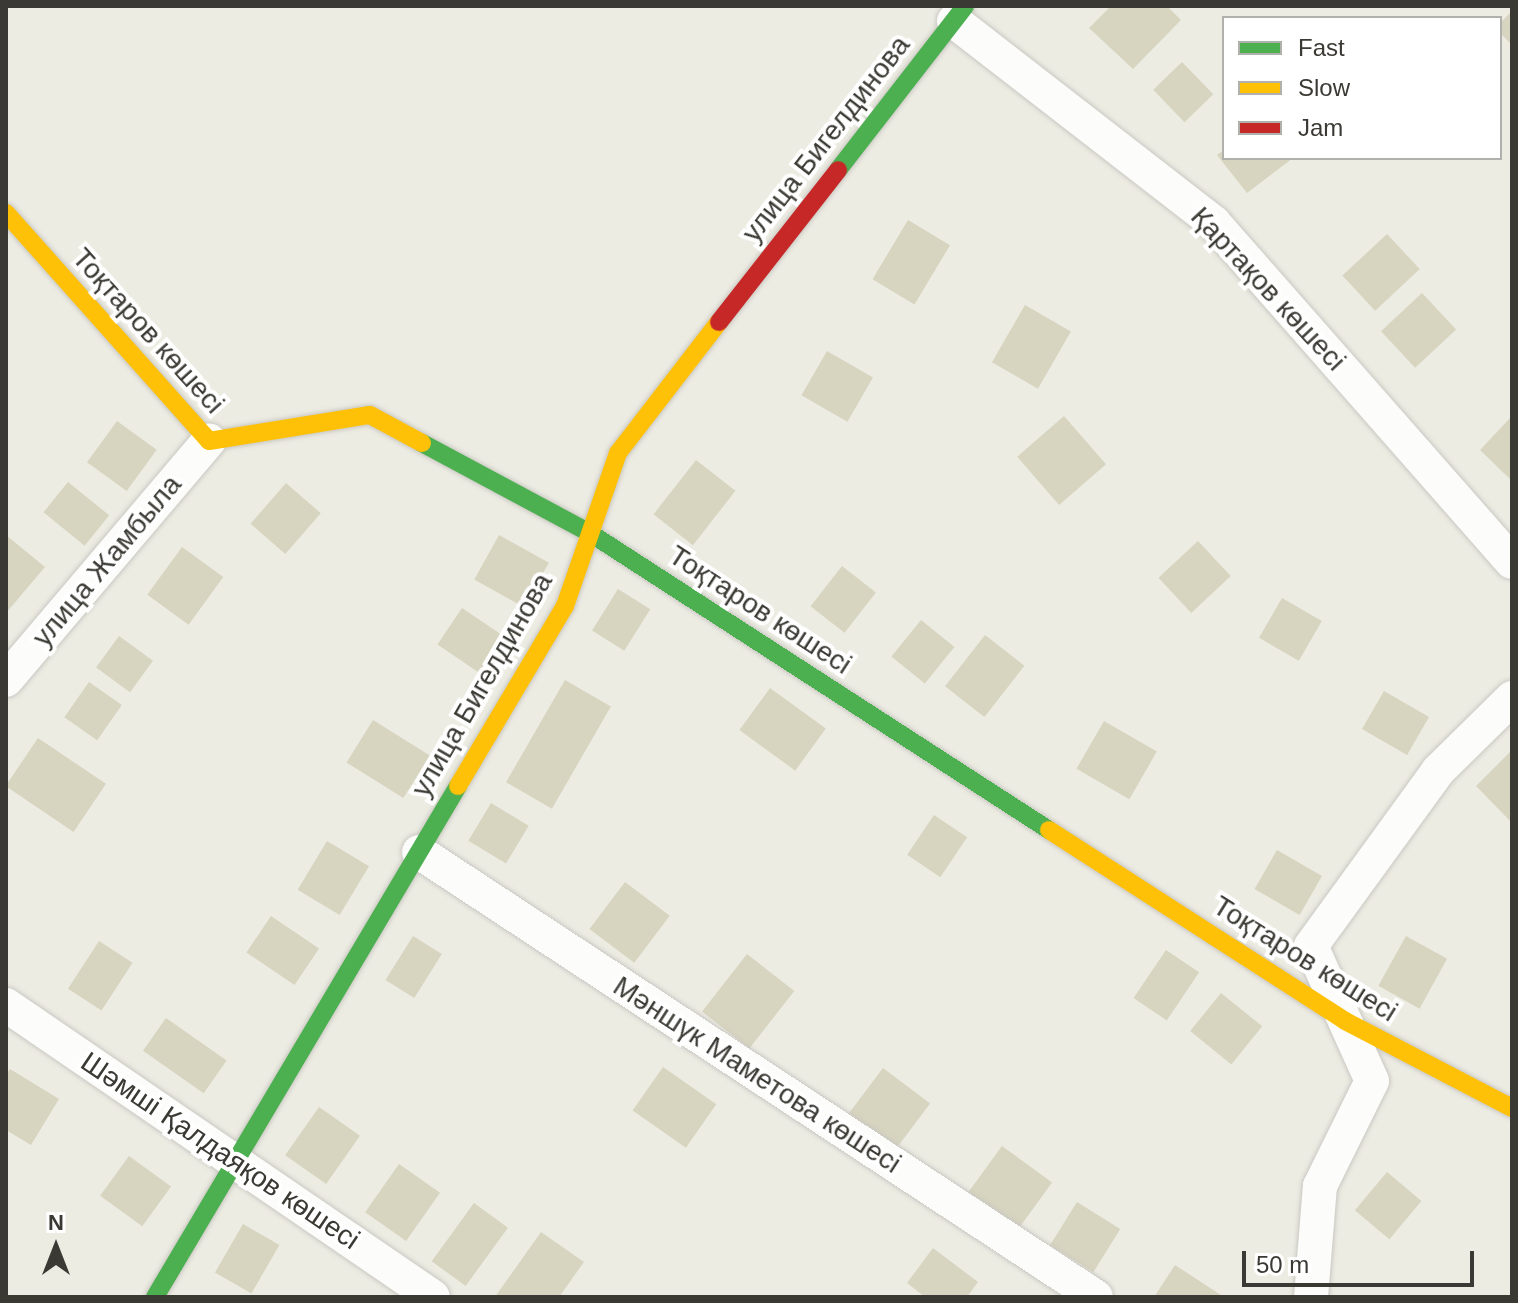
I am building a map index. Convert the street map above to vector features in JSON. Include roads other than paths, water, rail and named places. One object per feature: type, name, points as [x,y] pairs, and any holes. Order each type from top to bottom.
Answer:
[{"type":"street","name":"улица Бигелдинова","points":[[155,1297],[565,606],[618,453],[959,13]]},
{"type":"street","name":"Қартақов көшесі","points":[[959,13],[1214,223],[1512,562]]},
{"type":"street","name":"Тоқтаров көшесі","points":[[6,213],[209,441],[370,415],[590,533],[1345,1021],[1512,1108]]},
{"type":"street","name":"улица Жамбыла","points":[[6,680],[209,441]]},
{"type":"street","points":[[1311,1297],[1320,1186],[1372,1081],[1311,946],[1438,771],[1512,698]]},
{"type":"street","name":"Мәншүк Маметова көшесі","points":[[419,852],[1096,1297]]},
{"type":"street","name":"Шәмші Қалдаяқов көшесі","points":[[6,1005],[433,1297]]}]
